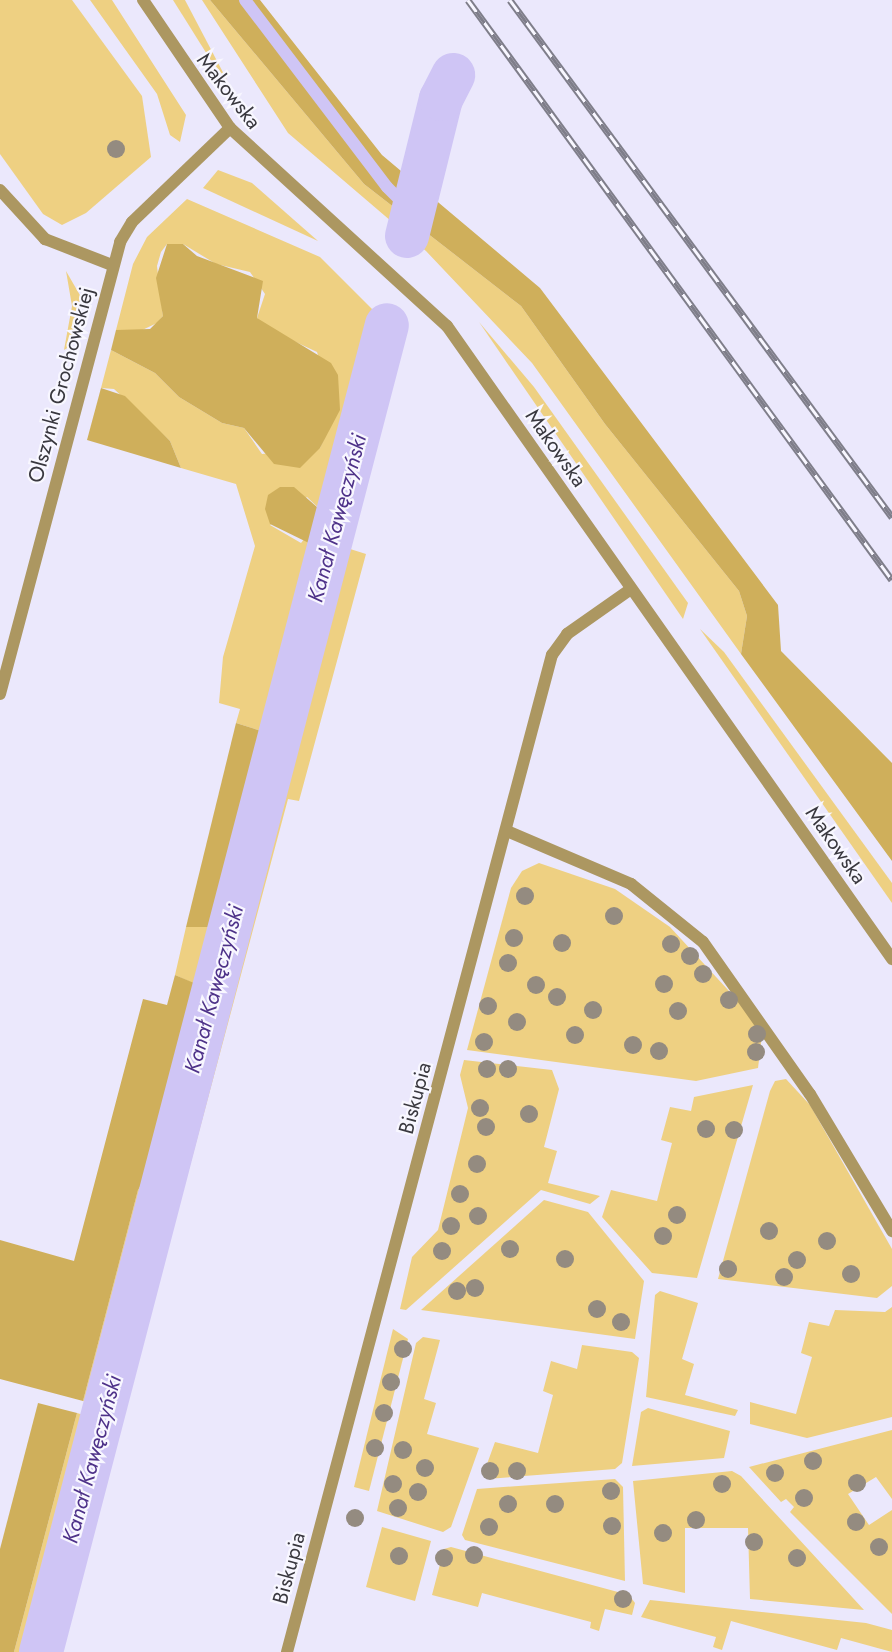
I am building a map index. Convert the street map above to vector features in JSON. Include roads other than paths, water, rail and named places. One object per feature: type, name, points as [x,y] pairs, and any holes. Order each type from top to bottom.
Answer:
[{"type":"street","name":"Makowska","points":[[143,0],[230,128],[447,326],[892,958]]},
{"type":"street","name":"Olszynki Grochowskiej","points":[[0,694],[112,265],[132,222],[230,128]]},
{"type":"street","points":[[0,190],[45,239],[112,265]]},
{"type":"street","name":"Biskupia","points":[[287,1652],[555,648],[584,620],[631,590]]},
{"type":"street","points":[[507,831],[631,884],[703,942],[810,1094],[892,1231]]},
{"type":"waterway","points":[[245,0],[387,187],[400,200],[415,203]]},
{"type":"waterway","name":"Kanał Kawęczyński","points":[[407,236],[441,99],[453,75]]},
{"type":"waterway","name":"Kanał Kawęczyński","points":[[41,1652],[387,325]]},
{"type":"railway","points":[[468,0],[892,580]]},
{"type":"railway","points":[[510,0],[892,517]]}]
